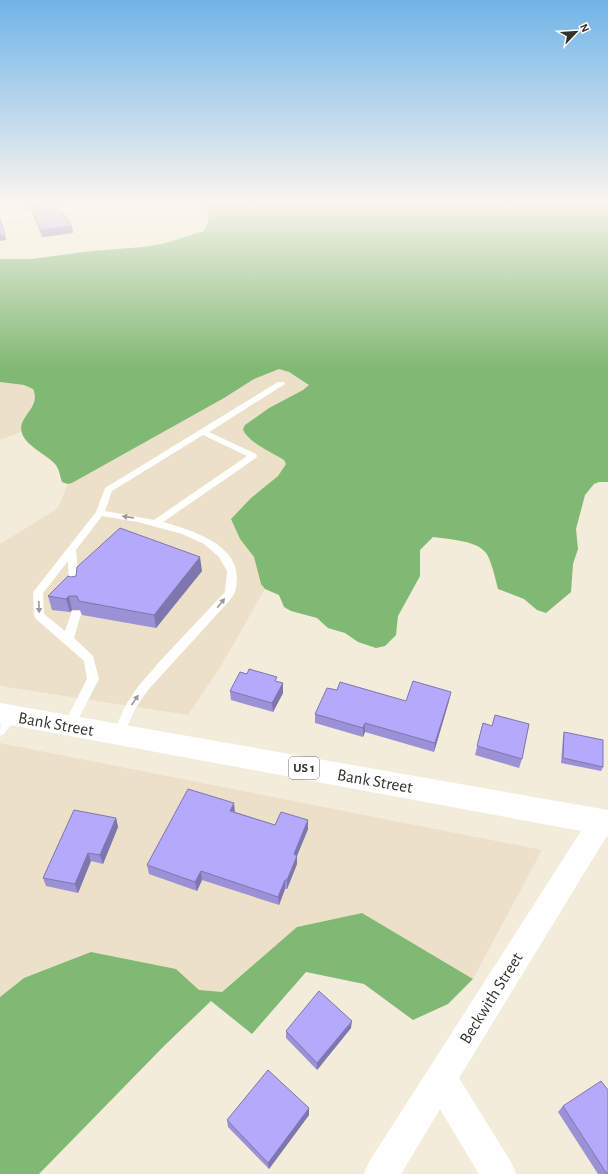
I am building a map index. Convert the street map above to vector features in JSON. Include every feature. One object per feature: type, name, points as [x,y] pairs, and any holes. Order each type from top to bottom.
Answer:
[{"type":"main road","name":"Bank Street","points":[[4,720],[70,726],[605,823]]},
{"type":"street","name":"Beckwith Street","points":[[382,1174],[605,823]]},
{"type":"street","points":[[441,1079],[499,1174]]},
{"type":"lane","points":[[70,726],[93,679],[88,659],[68,639],[39,615],[38,593],[100,513],[108,490],[281,384]]},
{"type":"lane","points":[[156,522],[253,456],[203,432]]},
{"type":"lane","points":[[100,513],[142,518],[197,536],[218,549],[228,562],[233,575],[231,591],[213,613],[156,672],[133,702],[118,735]]},
{"type":"lane","points":[[72,551],[74,586]]},
{"type":"lane","points":[[68,639],[76,614]]},
{"type":"shaded area","points":[[279,369],[289,372],[309,384],[303,390],[269,408],[245,425],[243,429],[250,439],[284,460],[286,464],[278,476],[251,498],[231,519],[240,539],[254,557],[261,584],[265,589],[221,666],[188,715],[0,686],[0,544],[58,508],[68,484],[224,398],[254,379]]},
{"type":"shaded area","points":[[0,382],[24,385],[33,389],[36,394],[34,404],[23,421],[21,432],[0,440]]},
{"type":"shaded area","points":[[0,743],[542,850],[473,979],[362,913],[297,927],[211,1001],[24,978],[0,997]]},
{"type":"green space","points":[[0,259],[608,259],[608,482],[599,482],[594,484],[585,495],[576,529],[578,549],[573,564],[571,592],[546,613],[537,610],[524,599],[498,589],[490,560],[482,549],[476,545],[461,541],[433,537],[420,550],[420,576],[398,616],[396,635],[385,646],[376,648],[358,642],[345,633],[328,628],[317,618],[291,611],[284,607],[279,595],[265,589],[261,584],[254,557],[240,539],[231,519],[251,498],[278,476],[286,464],[284,460],[249,438],[243,429],[245,425],[269,408],[303,390],[309,385],[289,372],[279,369],[254,379],[224,398],[72,483],[68,484],[62,482],[55,464],[27,442],[22,433],[22,422],[34,402],[35,396],[33,389],[24,385],[0,382]]},
{"type":"green space","points":[[362,913],[473,979],[448,1004],[413,1020],[364,984],[306,972],[252,1034],[211,1001],[164,1046],[39,1174],[0,1174],[0,997],[24,978],[91,952],[176,969],[199,990],[222,992],[297,927]]},
{"type":"building","points":[[120,528],[200,557],[154,615],[79,601],[77,596],[69,596],[66,599],[48,596],[68,576],[76,576],[77,567]]},
{"type":"building","points":[[249,669],[277,677],[275,681],[283,683],[272,703],[230,691],[240,672],[247,674]]},
{"type":"building","points":[[413,681],[451,692],[435,743],[365,723],[363,728],[315,714],[327,688],[337,690],[340,682],[406,701]]},
{"type":"building","points":[[495,715],[529,724],[522,759],[477,746],[483,723],[492,726]]},
{"type":"building","points":[[564,732],[603,740],[603,767],[563,758]]},
{"type":"building","points":[[188,789],[234,803],[230,811],[275,825],[281,812],[308,820],[294,854],[297,856],[278,897],[201,871],[195,882],[147,865]]},
{"type":"building","points":[[74,810],[116,818],[100,855],[88,853],[75,884],[43,878]]},
{"type":"building","points":[[319,991],[352,1021],[317,1063],[286,1031]]},
{"type":"building","points":[[268,1070],[309,1108],[268,1163],[227,1120]]},
{"type":"building","points":[[601,1081],[608,1090],[608,1174],[563,1106]]}]
